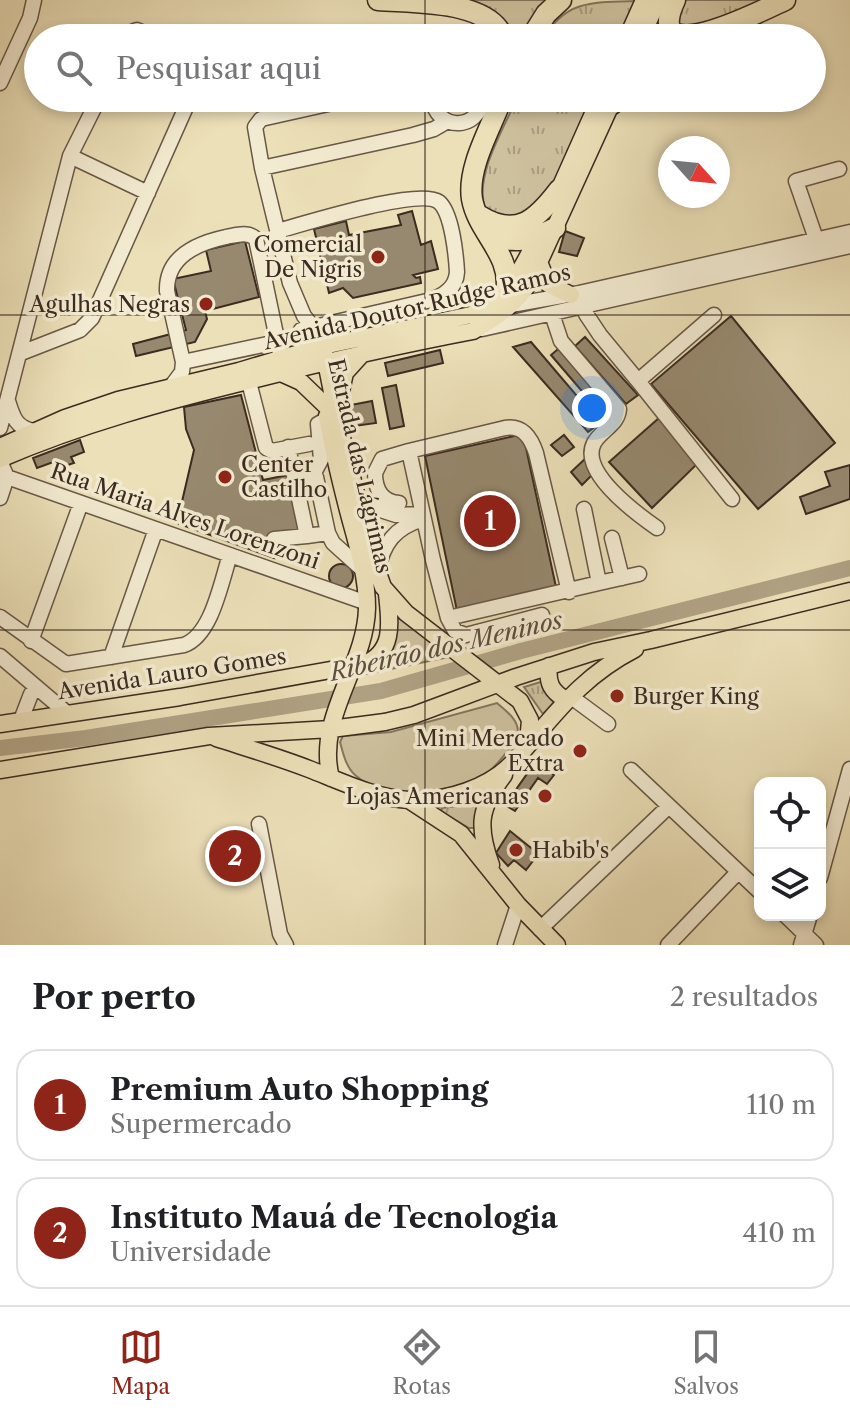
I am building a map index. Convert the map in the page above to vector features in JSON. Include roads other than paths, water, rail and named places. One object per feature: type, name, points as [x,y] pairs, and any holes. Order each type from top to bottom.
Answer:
[{"type":"highway","points":[[378,0],[471,8],[496,24]]},
{"type":"highway","points":[[540,24],[561,0]]},
{"type":"highway","points":[[670,24],[668,19],[675,0]]},
{"type":"highway","points":[[733,24],[785,0]]},
{"type":"highway","points":[[497,112],[473,177],[472,198],[506,269],[510,298]]},
{"type":"highway","points":[[484,224],[523,224],[542,211],[559,190]]},
{"type":"highway","points":[[484,224],[509,240],[546,233]]},
{"type":"main road","points":[[633,24],[644,0]]},
{"type":"main road","points":[[647,24],[658,0]]},
{"type":"main road","points":[[472,323],[492,303],[510,298],[539,262],[559,190],[604,112]]},
{"type":"main road","points":[[510,298],[546,233],[605,112]]},
{"type":"main road","points":[[539,262],[548,284],[578,298]]},
{"type":"main road","name":"Avenida Doutor Rudge Ramos","points":[[1,454],[34,431],[92,408],[170,388],[186,372],[280,358],[364,351],[472,323]]},
{"type":"main road","name":"Avenida Doutor Rudge Ramos","points":[[318,355],[472,323]]},
{"type":"main road","points":[[280,358],[330,415],[342,380],[350,365],[364,351]]},
{"type":"main road","name":"Estrada das Lágrimas","points":[[318,355],[338,473],[370,570],[387,594],[520,701],[527,712],[531,729],[528,743]]},
{"type":"main road","name":"Avenida Doutor Rudge Ramos","points":[[1,454],[280,358]]},
{"type":"main road","name":"Estrada das Lágrimas","points":[[330,415],[359,503],[370,570],[365,630],[333,722],[327,756],[331,778]]},
{"type":"main road","points":[[0,770],[209,736],[414,715],[493,680],[594,652],[850,591]]},
{"type":"main road","name":"Avenida Lauro Gomes","points":[[0,724],[350,671],[374,660],[385,647],[390,626],[387,594]]},
{"type":"main road","points":[[496,877],[482,836],[484,807],[528,743],[585,681],[615,659],[651,640]]},
{"type":"main road","points":[[549,666],[548,683],[552,690],[568,698]]},
{"type":"main road","points":[[209,736],[331,778],[409,800],[461,834],[518,905],[557,945]]},
{"type":"main road","points":[[409,800],[468,791],[491,780],[513,763]]},
{"type":"street","points":[[27,24],[34,0]]},
{"type":"street","points":[[0,83],[24,31]]},
{"type":"street","points":[[0,428],[70,156],[92,112]]},
{"type":"street","points":[[21,353],[80,330],[87,324],[184,112]]},
{"type":"street","points":[[292,112],[261,119],[255,127],[290,283],[318,355]]},
{"type":"street","points":[[436,112],[446,122],[457,124],[468,122],[478,112]]},
{"type":"street","points":[[262,168],[413,135],[446,122]]},
{"type":"street","points":[[70,156],[148,193]]},
{"type":"street","points":[[816,239],[796,181],[839,169]]},
{"type":"street","points":[[277,231],[407,199],[433,199],[441,203],[446,211],[457,272],[453,286],[446,293],[438,298],[307,324]]},
{"type":"street","name":"Avenida Doutor Rudge Ramos","points":[[472,323],[552,314],[578,298],[850,232]]},
{"type":"street","points":[[186,372],[167,291],[168,279],[193,246],[246,234],[256,239],[280,358]]},
{"type":"street","name":"Avenida Doutor Rudge Ramos","points":[[510,298],[578,298],[850,246]]},
{"type":"street","points":[[578,298],[600,335],[732,499]]},
{"type":"street","points":[[552,314],[561,341],[619,409],[616,419],[593,445],[592,460],[599,474],[619,498],[657,528]]},
{"type":"street","points":[[638,381],[714,315]]},
{"type":"street","points":[[250,386],[266,448],[272,451],[309,444]]},
{"type":"street","points":[[8,401],[14,420],[34,431]]},
{"type":"street","points":[[315,471],[320,466],[322,454],[318,424],[330,415]]},
{"type":"street","points":[[399,503],[384,498],[375,482],[376,469],[382,459],[513,427],[526,434],[536,453],[569,592]]},
{"type":"street","points":[[288,447],[307,536]]},
{"type":"street","points":[[409,451],[448,618],[455,631],[466,635],[542,615]]},
{"type":"street","points":[[0,498],[7,477],[1,454]]},
{"type":"street","name":"Rua Maria Alves Lorenzoni","points":[[7,477],[367,603]]},
{"type":"street","points":[[296,479],[316,477],[333,543],[370,570],[394,532],[422,516]]},
{"type":"street","points":[[31,641],[81,503]]},
{"type":"street","points":[[359,503],[396,515],[422,516]]},
{"type":"street","points":[[584,509],[599,583]]},
{"type":"street","points":[[111,657],[156,529]]},
{"type":"street","points":[[274,539],[328,533]]},
{"type":"street","points":[[612,538],[622,578]]},
{"type":"street","points":[[0,617],[66,664],[184,645],[198,637],[207,623],[230,555]]},
{"type":"street","points":[[448,618],[639,574]]},
{"type":"street","points":[[0,656],[68,714]]},
{"type":"street","points":[[0,666],[35,698],[21,720]]},
{"type":"street","points":[[568,698],[608,724]]},
{"type":"street","points":[[826,856],[850,769]]},
{"type":"street","points":[[631,770],[754,887]]},
{"type":"street","points":[[540,929],[668,807]]},
{"type":"street","points":[[259,824],[280,934],[286,945]]},
{"type":"street","points":[[668,945],[738,872]]},
{"type":"street","points":[[505,945],[518,905]]},
{"type":"street","points":[[790,921],[803,939],[816,945]]},
{"type":"waterway","name":"Ribeirão dos Meninos","points":[[0,748],[86,738],[381,691],[521,651],[850,568]]},
{"type":"place","name":"Comercial De Nigris","points":[[378,257]]},
{"type":"place","name":"Agulhas Negras","points":[[206,304]]},
{"type":"place","name":"Center Castilho","points":[[225,477]]},
{"type":"place","name":"Premium Auto Shopping","points":[[490,521]]},
{"type":"place","name":"Burger King","points":[[617,696]]},
{"type":"place","name":"Mini Mercado Extra","points":[[580,751]]},
{"type":"place","name":"Lojas Americanas","points":[[545,796]]},
{"type":"place","name":"Habib's","points":[[516,850]]},
{"type":"place","name":"Instituto Mauá de Tecnologia","points":[[235,856]]}]
